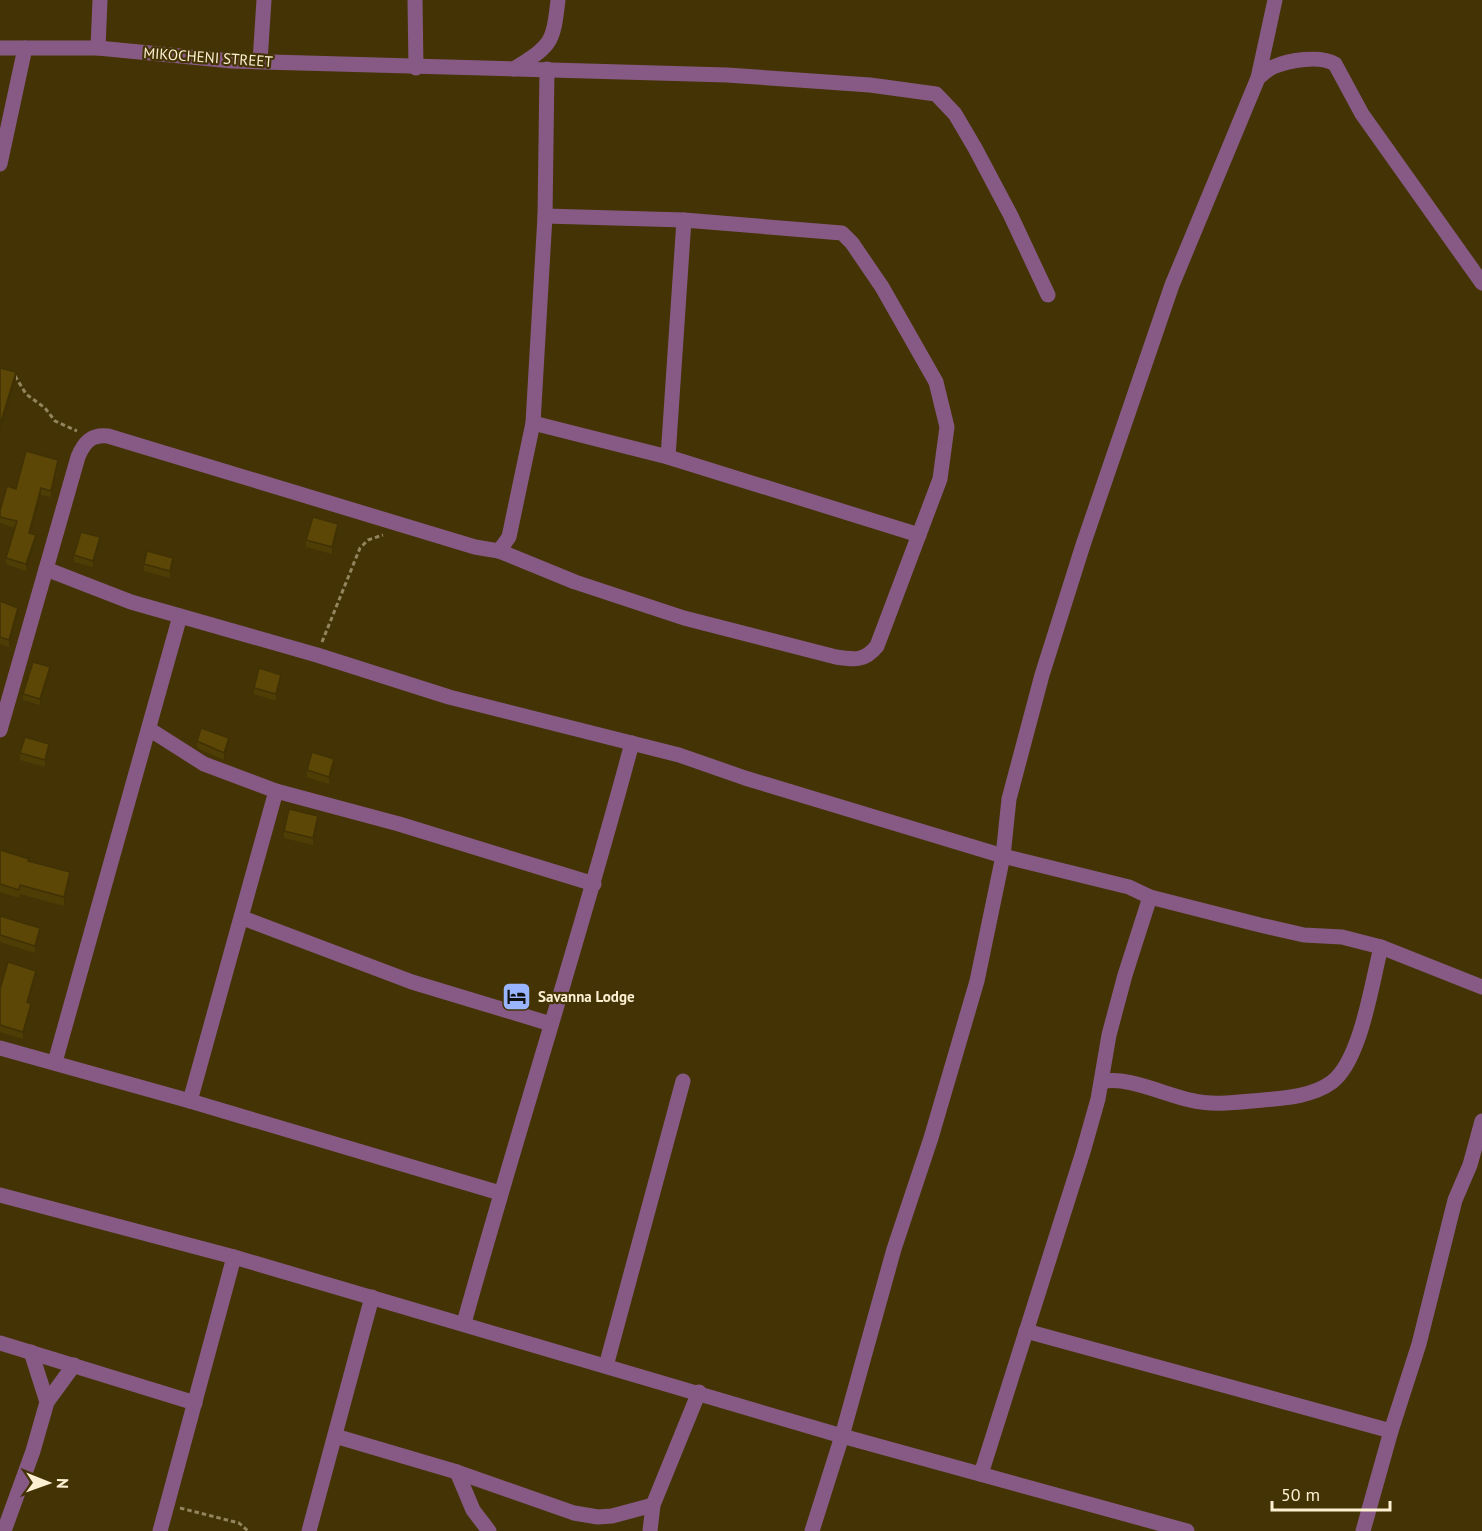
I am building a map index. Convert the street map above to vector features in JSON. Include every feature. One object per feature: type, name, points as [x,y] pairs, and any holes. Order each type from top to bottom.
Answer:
[{"type":"street","points":[[98,48],[100,0]]},
{"type":"street","points":[[260,61],[264,0]]},
{"type":"street","points":[[415,0],[416,68]]},
{"type":"street","points":[[514,69],[548,45],[555,28],[558,0]]},
{"type":"street","points":[[812,1531],[842,1436],[894,1250],[931,1138],[977,981],[1003,856],[1010,799],[1042,675],[1083,545],[1172,285],[1258,78],[1275,0]]},
{"type":"street","name":"MIKOCHENI STREET","points":[[0,48],[98,48],[232,61],[416,68],[547,69],[727,75],[870,85],[936,94],[955,114],[975,148],[1048,295]]},
{"type":"street","points":[[0,164],[25,48]]},
{"type":"street","points":[[1258,78],[1272,67],[1284,64],[1318,59],[1335,64],[1362,114],[1482,283]]},
{"type":"street","points":[[499,551],[509,537],[532,423],[545,216],[547,69]]},
{"type":"street","points":[[0,730],[5,691],[46,569],[78,457],[88,440],[100,435],[475,547],[499,551],[575,582],[684,618],[836,657],[860,660],[870,655],[877,646],[920,535],[944,463],[945,412],[936,382],[882,287],[852,243],[837,231],[684,220],[545,216]]},
{"type":"street","points":[[668,457],[684,220]]},
{"type":"street","points":[[532,423],[668,457],[920,535]]},
{"type":"street","points":[[46,569],[131,602],[317,655],[449,697],[679,754],[745,778],[1003,856],[1129,887],[1150,897],[1305,935],[1342,937],[1381,947],[1482,987]]},
{"type":"street","points":[[55,1062],[180,616]]},
{"type":"street","points":[[149,729],[204,764],[276,791],[399,824],[594,884]]},
{"type":"street","points":[[464,1323],[500,1193],[594,884],[632,743]]},
{"type":"street","points":[[190,1101],[243,918],[276,791]]},
{"type":"street","points":[[981,1474],[1077,1174],[1102,1082],[1109,1035],[1150,897]]},
{"type":"street","points":[[243,918],[412,982],[551,1024]]},
{"type":"street","points":[[1102,1082],[1123,1082],[1207,1103],[1284,1098],[1310,1093],[1332,1082],[1344,1071],[1356,1042],[1381,947]]},
{"type":"street","points":[[0,1048],[190,1101],[500,1193]]},
{"type":"street","points":[[606,1366],[683,1081]]},
{"type":"street","points":[[1363,1531],[1391,1431],[1419,1344],[1455,1200],[1476,1167],[1482,1121]]},
{"type":"street","points":[[0,1195],[234,1257],[699,1392],[842,1436],[1187,1531]]},
{"type":"street","points":[[160,1531],[234,1257]]},
{"type":"street","points":[[309,1531],[372,1297]]},
{"type":"street","points":[[1026,1331],[1391,1431]]},
{"type":"street","points":[[0,1343],[195,1403]]},
{"type":"street","points":[[31,1352],[47,1402]]},
{"type":"street","points":[[4,1531],[33,1451],[47,1402],[74,1365]]},
{"type":"street","points":[[650,1531],[653,1505],[699,1392]]},
{"type":"street","points":[[335,1436],[458,1472],[519,1496],[574,1513],[597,1517],[612,1516],[653,1505]]},
{"type":"street","points":[[458,1472],[473,1510],[489,1531]]},
{"type":"path","points":[[10,373],[26,394],[45,408],[55,421],[70,426],[88,440]]},
{"type":"path","points":[[317,655],[360,548],[368,540],[408,526]]},
{"type":"path","points":[[168,1504],[238,1523],[249,1531]]},
{"type":"building","points":[[0,368],[16,372],[0,425]]},
{"type":"building","points":[[26,451],[58,460],[51,491],[41,488],[29,533],[36,535],[26,564],[6,558],[17,521],[0,517],[0,511],[7,486],[16,489]]},
{"type":"building","points":[[313,517],[338,524],[332,547],[306,540]]},
{"type":"building","points":[[81,532],[100,537],[93,561],[74,555]]},
{"type":"building","points":[[147,551],[173,558],[170,571],[144,564]]},
{"type":"building","points":[[0,601],[18,608],[9,640],[0,637]]},
{"type":"building","points":[[33,662],[50,667],[40,699],[23,694]]},
{"type":"building","points":[[259,668],[281,675],[276,694],[254,688]]},
{"type":"building","points":[[201,728],[229,738],[224,753],[197,741]]},
{"type":"building","points":[[25,737],[49,744],[45,760],[20,753]]},
{"type":"building","points":[[312,752],[334,759],[329,777],[307,770]]},
{"type":"building","points":[[289,809],[318,816],[313,838],[284,831]]},
{"type":"building","points":[[0,850],[29,859],[28,861],[70,872],[64,897],[20,885],[19,890],[0,884]]},
{"type":"building","points":[[0,916],[40,928],[35,946],[0,935]]},
{"type":"building","points":[[8,962],[36,971],[27,1002],[31,1004],[23,1032],[0,1025],[0,989]]},
{"type":"place","name":"Savanna Lodge","points":[[517,996]]}]
